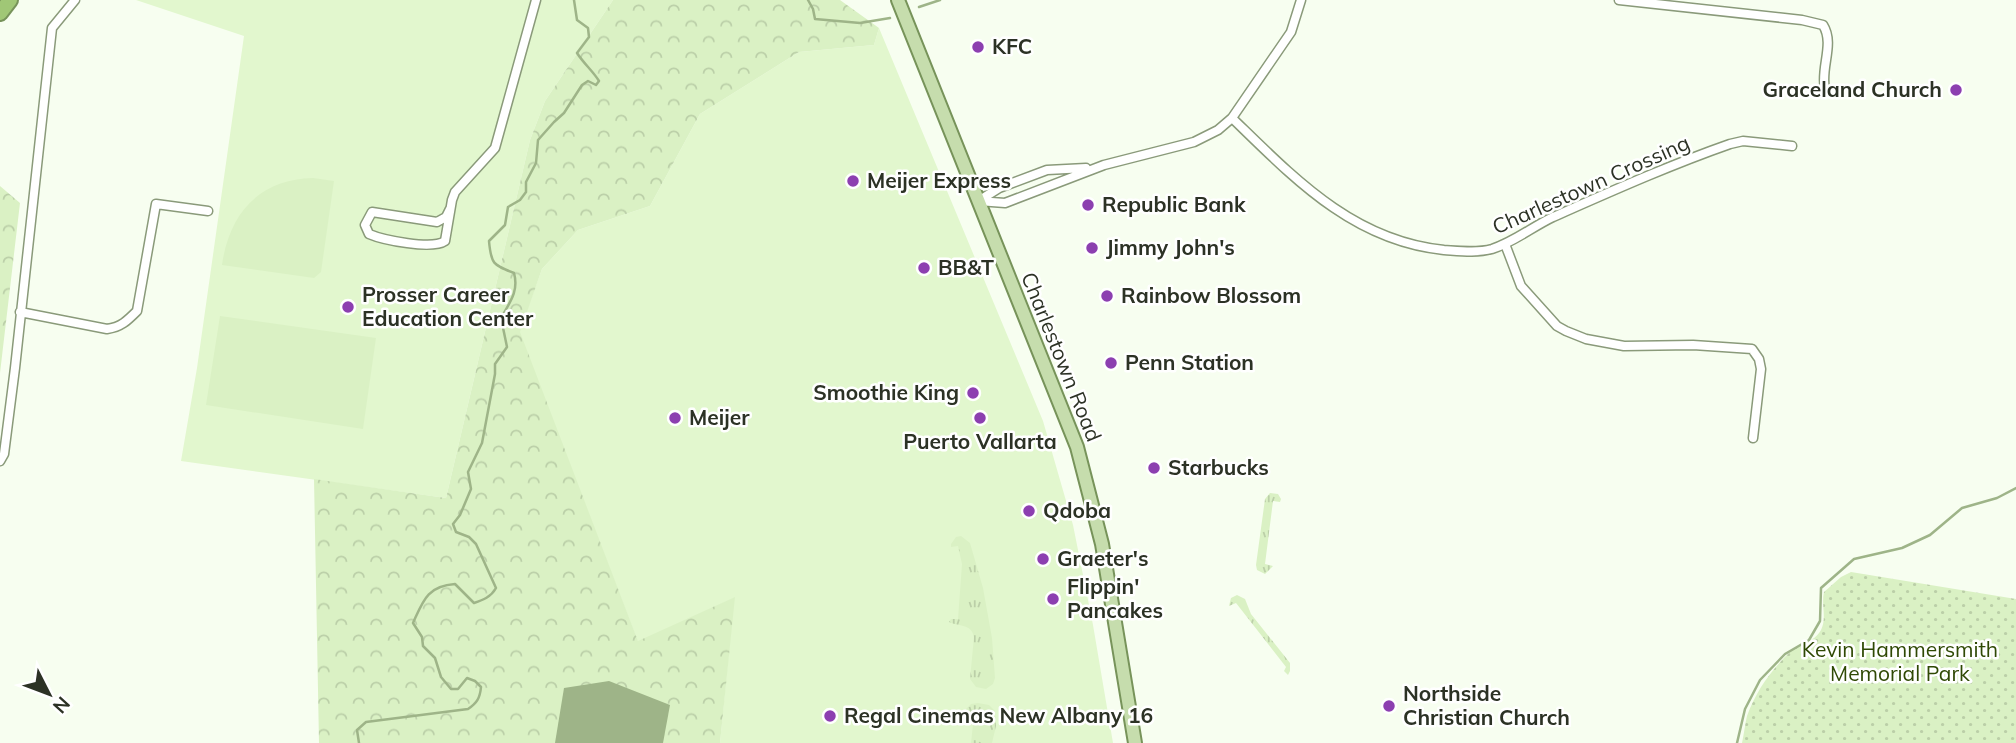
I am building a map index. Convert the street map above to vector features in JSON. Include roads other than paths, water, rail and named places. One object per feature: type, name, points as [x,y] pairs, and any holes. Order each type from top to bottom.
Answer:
[{"type":"highway","points":[[0,13],[10,0]]},
{"type":"main road","name":"Charlestown Road","points":[[898,0],[1077,447],[1102,544],[1135,743]]},
{"type":"street","points":[[0,461],[4,454],[16,368],[52,29],[75,0]]},
{"type":"street","points":[[450,209],[446,217],[437,222],[372,212],[365,225],[373,236],[436,246],[441,244],[447,236],[455,192],[495,148],[536,0]]},
{"type":"street","points":[[978,201],[1005,203],[1100,167],[1194,142],[1218,130],[1232,118],[1291,32],[1301,0]]},
{"type":"street","points":[[1619,0],[1802,20],[1823,25],[1828,49],[1823,81],[1825,89]]},
{"type":"street","name":"Charlestown Crossing","points":[[1232,118],[1341,214],[1375,233],[1415,245],[1449,250],[1481,251],[1505,244],[1549,219],[1637,180],[1730,144],[1742,141],[1792,146]]},
{"type":"street","points":[[978,201],[999,188],[1047,170],[1100,167]]},
{"type":"street","points":[[20,312],[107,329],[117,327],[136,311],[156,204],[208,211]]},
{"type":"street","points":[[1505,244],[1521,286],[1557,326],[1566,331],[1586,339],[1625,346],[1693,345],[1752,349],[1759,359],[1761,369],[1754,438]]},
{"type":"waterway","points":[[359,743],[357,730],[366,722],[468,709],[480,694],[481,687],[467,678],[458,689],[451,689],[441,677],[435,658],[423,646],[422,637],[413,623],[427,596],[438,588],[455,584],[474,603],[489,596],[496,588],[476,544],[469,537],[456,532],[453,524],[460,515],[471,489],[468,472],[482,443],[495,364],[507,347],[501,318],[513,296],[515,285],[514,273],[494,263],[489,241],[505,225],[508,207],[520,200],[526,192],[526,182],[536,163],[538,140],[564,113],[582,85],[588,81],[596,85],[599,81],[577,53],[589,37],[588,28],[577,20],[574,0]]},
{"type":"waterway","points":[[808,0],[815,19],[860,23],[890,18]]},
{"type":"waterway","points":[[919,7],[940,0]]},
{"type":"waterway","points":[[1737,743],[1745,709],[1760,680],[1785,654],[1809,640],[1820,621],[1821,588],[1854,559],[1902,548],[1930,535],[1962,508],[1997,498],[2016,488]]},
{"type":"place","name":"KFC","points":[[978,47]]},
{"type":"place","name":"Graceland Church","points":[[1956,90]]},
{"type":"place","name":"Meijer Express","points":[[853,181]]},
{"type":"place","name":"Republic Bank","points":[[1088,205]]},
{"type":"place","name":"Jimmy John's","points":[[1092,248]]},
{"type":"place","name":"BB&T","points":[[924,268]]},
{"type":"place","name":"Rainbow Blossom","points":[[1107,296]]},
{"type":"place","name":"Prosser Career Education Center","points":[[348,307]]},
{"type":"place","name":"Penn Station","points":[[1111,363]]},
{"type":"place","name":"Smoothie King","points":[[973,393]]},
{"type":"place","name":"Meijer","points":[[675,418]]},
{"type":"place","name":"Puerto Vallarta","points":[[980,418]]},
{"type":"place","name":"Starbucks","points":[[1154,468]]},
{"type":"place","name":"Qdoba","points":[[1029,511]]},
{"type":"place","name":"Graeter's","points":[[1043,559]]},
{"type":"place","name":"Flippin' Pancakes","points":[[1053,599]]},
{"type":"place","name":"Northside Christian Church","points":[[1389,706]]},
{"type":"place","name":"Regal Cinemas New Albany 16","points":[[830,716]]},
{"type":"park label","name":"Kevin Hammersmith Memorial Park","points":[[1900,662]]}]
